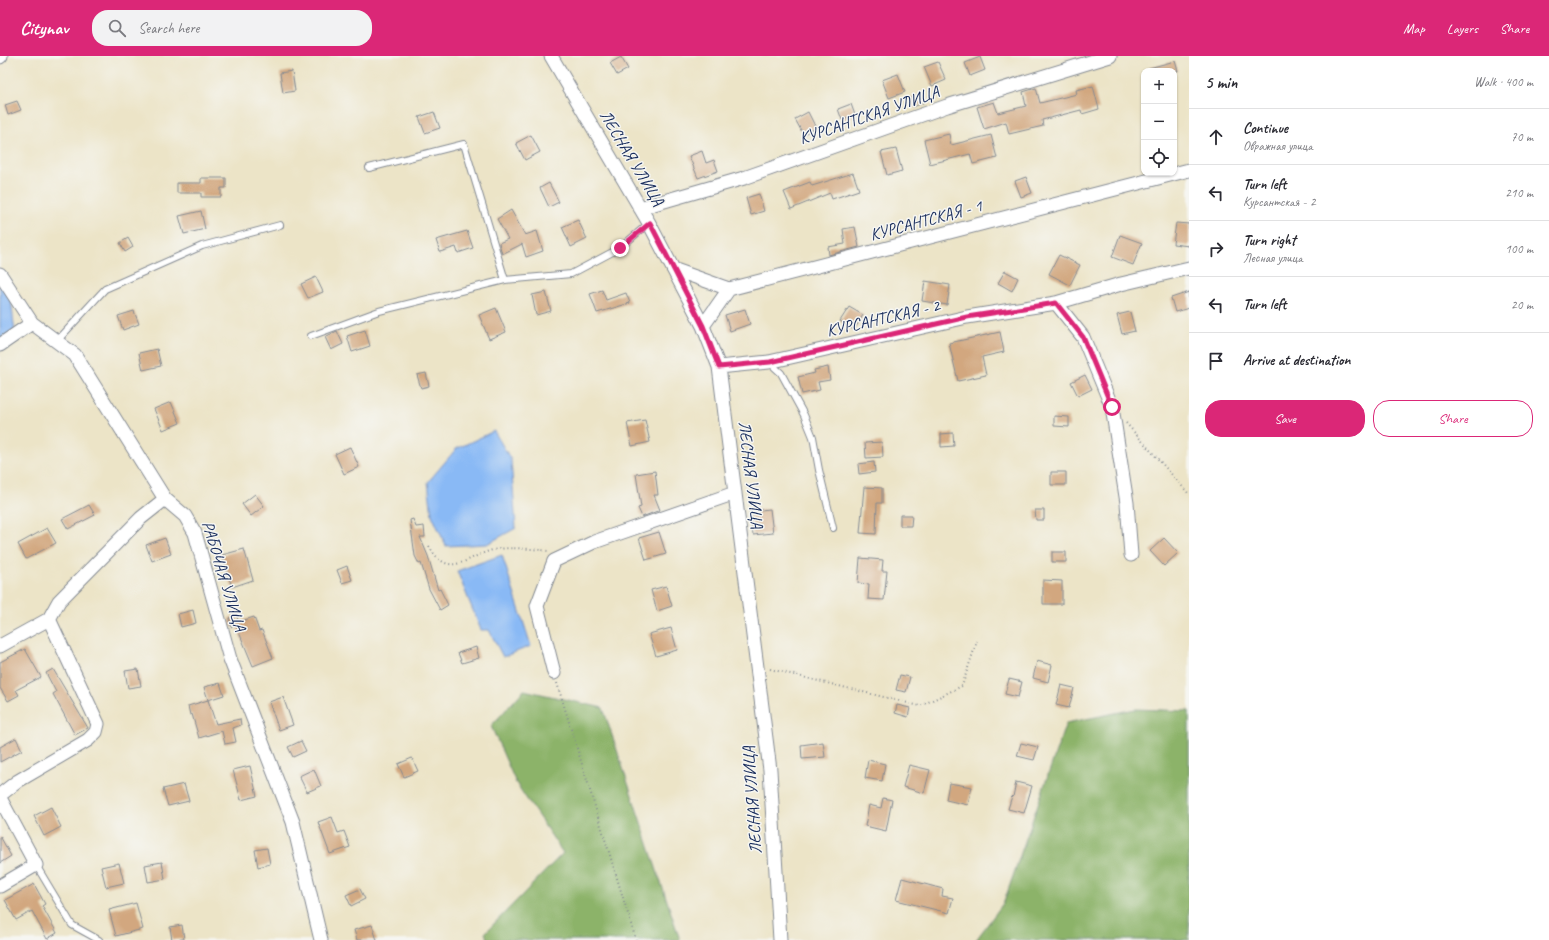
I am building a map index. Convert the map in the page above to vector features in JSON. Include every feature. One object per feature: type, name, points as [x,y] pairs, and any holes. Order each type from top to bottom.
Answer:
[{"type":"street","name":"ЛЕСНАЯ УЛИЦА","points":[[551,56],[650,223],[703,326],[719,367],[770,770],[780,940]]},
{"type":"street","name":"КУРСАНТСКАЯ УЛИЦА","points":[[640,208],[744,178],[947,106],[1110,56]]},
{"type":"street","name":"КУРСАНТСКАЯ - 1","points":[[729,289],[1189,170]]},
{"type":"street","name":"КУРСАНТСКАЯ - 2","points":[[719,367],[770,362],[967,317],[1056,303],[1121,284],[1189,268]]},
{"type":"street","points":[[673,269],[729,289],[703,326]]},
{"type":"street","name":"РАБОЧАЯ УЛИЦА","points":[[0,274],[32,323],[75,355],[165,499],[185,516],[195,533],[230,659],[293,822],[321,940]]},
{"type":"street","points":[[1056,303],[1083,337],[1112,407],[1127,503],[1131,555]]},
{"type":"street","points":[[0,345],[32,323]]},
{"type":"street","points":[[554,673],[538,606],[554,561],[594,542],[735,493]]},
{"type":"street","points":[[0,646],[49,619],[59,601],[141,518],[165,499]]},
{"type":"street","points":[[0,886],[36,865],[0,796],[18,781],[88,740],[96,732],[98,724],[49,619]]},
{"type":"lane","points":[[369,168],[464,144],[505,280]]},
{"type":"lane","points":[[311,336],[380,311],[505,280],[571,274],[620,248],[650,223]]},
{"type":"lane","points":[[57,341],[105,289],[202,246],[280,225]]},
{"type":"lane","points":[[770,362],[781,373],[804,415],[813,437],[818,470],[833,528]]},
{"type":"lane","points":[[36,865],[72,925],[99,940]]},
{"type":"path","points":[[1112,407],[1189,494]]},
{"type":"path","points":[[429,546],[443,563],[454,564],[498,549],[540,550],[569,554]]},
{"type":"path","points":[[757,666],[920,706],[962,686],[978,641]]},
{"type":"path","points":[[554,673],[636,940]]},
{"type":"green space","points":[[524,690],[603,708],[680,940],[488,940],[485,933],[563,853],[516,783],[491,726]]},
{"type":"green space","points":[[1135,709],[1189,711],[1189,940],[976,940],[1004,902],[1066,723]]},
{"type":"water","points":[[0,284],[11,299],[15,333],[0,339]]},
{"type":"water","points":[[494,431],[511,460],[516,528],[487,544],[446,546],[432,515],[428,482],[456,449]]},
{"type":"water","points":[[502,555],[531,646],[503,657],[489,630],[481,630],[457,571]]},
{"type":"building","points":[[621,57],[628,69],[617,75],[610,63]]},
{"type":"building","points":[[980,57],[985,70],[970,76],[965,63]]},
{"type":"building","points":[[1175,61],[1178,71],[1177,68],[1149,68]]},
{"type":"building","points":[[938,62],[946,80],[932,86],[924,67]]},
{"type":"building","points":[[292,71],[295,91],[283,93],[280,73]]},
{"type":"building","points":[[898,74],[905,92],[889,98],[882,80]]},
{"type":"building","points":[[1093,86],[1099,109],[1082,114],[1081,110],[1042,120],[1043,126],[1009,134],[1006,122],[984,129],[977,107],[994,102],[998,113],[1026,106],[1023,92],[1036,88],[1040,103],[1077,94],[1076,90]]},
{"type":"building","points":[[920,95],[923,103],[913,107],[910,98]]},
{"type":"building","points":[[17,101],[21,110],[8,115],[5,105]]},
{"type":"building","points":[[851,104],[855,115],[842,120],[838,109]]},
{"type":"building","points":[[434,112],[440,128],[425,133],[419,117]]},
{"type":"building","points":[[808,112],[816,128],[803,134],[795,119]]},
{"type":"building","points":[[949,134],[951,145],[991,135],[997,158],[973,164],[970,154],[930,164],[924,140]]},
{"type":"building","points":[[531,135],[540,152],[525,160],[516,143]]},
{"type":"building","points":[[896,149],[902,171],[887,175],[881,152]]},
{"type":"building","points":[[702,151],[706,163],[714,160],[718,171],[698,178],[689,156]]},
{"type":"building","points":[[853,173],[859,190],[832,199],[830,193],[791,209],[784,192],[810,182],[812,186]]},
{"type":"building","points":[[1026,177],[1032,193],[1021,197],[1015,181]]},
{"type":"building","points":[[201,178],[226,178],[226,188],[221,188],[221,197],[201,197],[201,193],[177,193],[177,183],[201,183]]},
{"type":"building","points":[[549,183],[559,202],[549,207],[540,188]]},
{"type":"building","points":[[759,194],[764,211],[751,215],[746,198]]},
{"type":"building","points":[[511,210],[525,235],[537,231],[543,251],[526,257],[522,244],[502,254],[499,243],[508,239],[497,219]]},
{"type":"building","points":[[201,211],[205,229],[184,234],[179,216]]},
{"type":"building","points":[[578,220],[587,239],[571,247],[562,227]]},
{"type":"building","points":[[1176,223],[1189,224],[1189,246],[1173,244]]},
{"type":"building","points":[[855,227],[859,247],[829,255],[828,247],[845,244],[843,229]]},
{"type":"building","points":[[467,231],[473,248],[458,253],[456,247],[440,252],[436,240]]},
{"type":"building","points":[[1120,235],[1142,243],[1133,265],[1112,257]]},
{"type":"building","points":[[128,238],[133,247],[125,252],[120,243]]},
{"type":"building","points":[[1059,255],[1080,265],[1070,285],[1049,274]]},
{"type":"building","points":[[1005,271],[1018,278],[1012,291],[998,283]]},
{"type":"building","points":[[316,277],[323,292],[308,298],[301,284]]},
{"type":"building","points":[[925,281],[950,285],[947,305],[922,301]]},
{"type":"building","points":[[602,290],[606,300],[626,293],[630,303],[597,313],[590,294]]},
{"type":"building","points":[[546,292],[551,311],[536,315],[532,295]]},
{"type":"building","points":[[1189,292],[1189,308],[1175,312],[1171,298]]},
{"type":"building","points":[[849,307],[863,315],[854,330],[840,321]]},
{"type":"building","points":[[496,308],[506,332],[489,339],[479,315]]},
{"type":"building","points":[[745,309],[750,324],[730,331],[725,315]]},
{"type":"building","points":[[134,311],[139,324],[123,330],[118,316]]},
{"type":"building","points":[[1130,312],[1135,331],[1122,334],[1117,315]]},
{"type":"building","points":[[365,330],[370,346],[352,352],[347,336]]},
{"type":"building","points":[[337,331],[343,344],[331,350],[325,337]]},
{"type":"building","points":[[1000,332],[1004,352],[982,357],[986,375],[958,381],[949,343]]},
{"type":"building","points":[[157,349],[161,366],[143,370],[139,353]]},
{"type":"building","points":[[828,367],[830,380],[818,382],[820,390],[802,394],[798,377],[815,373],[814,370]]},
{"type":"building","points":[[426,373],[429,386],[421,388],[417,375]]},
{"type":"building","points":[[1085,375],[1092,389],[1078,396],[1071,382]]},
{"type":"building","points":[[171,402],[180,423],[163,430],[154,409]]},
{"type":"building","points":[[1054,416],[1069,417],[1069,427],[1054,426]]},
{"type":"building","points":[[645,420],[650,442],[632,446],[627,423]]},
{"type":"building","points":[[953,433],[954,446],[941,447],[941,434]]},
{"type":"building","points":[[882,442],[883,457],[866,458],[865,443]]},
{"type":"building","points":[[350,447],[359,467],[344,474],[335,454]]},
{"type":"building","points":[[874,462],[875,472],[859,474],[858,464]]},
{"type":"building","points":[[655,471],[658,495],[654,495],[660,510],[642,517],[638,508],[641,507],[636,474]]},
{"type":"building","points":[[1051,472],[1066,472],[1066,485],[1051,485]]},
{"type":"building","points":[[864,487],[882,488],[882,503],[877,503],[876,534],[860,533]]},
{"type":"building","points":[[255,494],[264,506],[251,516],[242,504]]},
{"type":"building","points":[[89,505],[95,515],[68,529],[62,519]]},
{"type":"building","points":[[770,509],[773,533],[753,535],[750,511]]},
{"type":"building","points":[[1035,510],[1044,510],[1044,520],[1036,520]]},
{"type":"building","points":[[900,515],[912,515],[911,526],[900,526]]},
{"type":"building","points":[[413,519],[416,527],[424,526],[425,537],[420,537],[428,556],[438,590],[440,589],[448,605],[440,610],[429,589],[421,563],[419,564],[415,556],[410,520]]},
{"type":"building","points":[[47,528],[56,543],[26,559],[18,544]]},
{"type":"building","points":[[659,532],[666,554],[646,560],[639,538]]},
{"type":"building","points":[[165,538],[171,554],[152,561],[146,545]]},
{"type":"building","points":[[1164,538],[1178,553],[1164,566],[1150,551]]},
{"type":"building","points":[[244,549],[253,580],[232,587],[222,555]]},
{"type":"building","points":[[1052,552],[1066,552],[1066,562],[1052,562]]},
{"type":"building","points":[[860,558],[883,560],[882,571],[887,571],[884,600],[868,599],[869,584],[858,583]]},
{"type":"building","points":[[347,566],[352,580],[342,583],[337,570]]},
{"type":"building","points":[[1043,580],[1062,581],[1062,604],[1043,604]]},
{"type":"building","points":[[666,586],[672,606],[657,611],[651,590]]},
{"type":"building","points":[[193,610],[196,623],[181,627],[178,614]]},
{"type":"building","points":[[237,616],[238,622],[254,617],[259,631],[262,630],[273,658],[253,666],[236,625],[231,627],[229,618]]},
{"type":"building","points":[[671,628],[677,650],[656,656],[649,634]]},
{"type":"building","points":[[476,647],[479,658],[462,663],[458,653]]},
{"type":"building","points":[[25,649],[41,677],[16,690],[19,695],[8,701],[0,688],[0,662]]},
{"type":"building","points":[[1037,661],[1052,665],[1048,682],[1033,678]]},
{"type":"building","points":[[53,669],[88,728],[75,735],[53,694],[56,692],[46,673]]},
{"type":"building","points":[[138,669],[141,686],[128,688],[125,671]]},
{"type":"building","points":[[900,675],[910,677],[906,692],[896,690]]},
{"type":"building","points":[[1009,679],[1022,682],[1018,697],[1005,694]]},
{"type":"building","points":[[220,683],[224,695],[208,700],[204,687]]},
{"type":"building","points":[[1061,685],[1074,688],[1069,708],[1056,705]]},
{"type":"building","points":[[283,697],[293,725],[279,730],[269,702]]},
{"type":"building","points":[[208,700],[216,724],[240,719],[241,725],[233,728],[236,742],[225,744],[222,731],[199,738],[188,706]]},
{"type":"building","points":[[897,705],[910,708],[908,717],[895,713]]},
{"type":"building","points":[[16,738],[22,750],[0,762],[0,747]]},
{"type":"building","points":[[301,741],[306,751],[293,757],[288,747]]},
{"type":"building","points":[[823,742],[825,757],[802,759],[801,745]]},
{"type":"building","points":[[1021,743],[1038,747],[1034,760],[1017,756]]},
{"type":"building","points":[[412,758],[418,771],[404,777],[398,764]]},
{"type":"building","points":[[868,760],[885,764],[882,781],[865,778]]},
{"type":"building","points":[[909,765],[930,770],[924,793],[903,787]]},
{"type":"building","points":[[250,766],[257,796],[241,800],[233,770]]},
{"type":"building","points":[[314,769],[321,786],[307,792],[299,776]]},
{"type":"building","points":[[1016,782],[1032,786],[1024,813],[1008,809],[1012,796],[1013,797]]},
{"type":"building","points":[[949,783],[972,787],[968,805],[946,800]]},
{"type":"building","points":[[184,784],[189,801],[168,806],[163,789]]},
{"type":"building","points":[[883,798],[892,800],[886,831],[865,826],[869,805],[881,808]]},
{"type":"building","points":[[51,807],[61,827],[44,836],[34,816]]},
{"type":"building","points":[[332,817],[338,833],[344,831],[350,847],[330,854],[318,822]]},
{"type":"building","points":[[0,836],[11,856],[0,863]]},
{"type":"building","points":[[267,848],[270,864],[258,867],[255,850]]},
{"type":"building","points":[[162,862],[165,879],[148,882],[145,865]]},
{"type":"building","points":[[119,863],[124,883],[106,887],[101,867]]},
{"type":"building","points":[[902,878],[943,889],[942,896],[953,898],[949,913],[896,900]]},
{"type":"building","points":[[34,884],[45,904],[42,906],[57,933],[47,939],[32,911],[16,920],[5,900]]},
{"type":"building","points":[[360,889],[365,899],[351,906],[346,895]]},
{"type":"building","points":[[136,903],[143,929],[116,936],[109,910]]},
{"type":"building","points":[[182,925],[184,939],[172,940],[170,927]]},
{"type":"building","points":[[372,925],[377,940],[357,940],[354,930]]},
{"type":"route","points":[[620,248],[650,223],[703,326],[719,367],[770,362],[967,317],[1056,303],[1083,337],[1112,407]]}]
